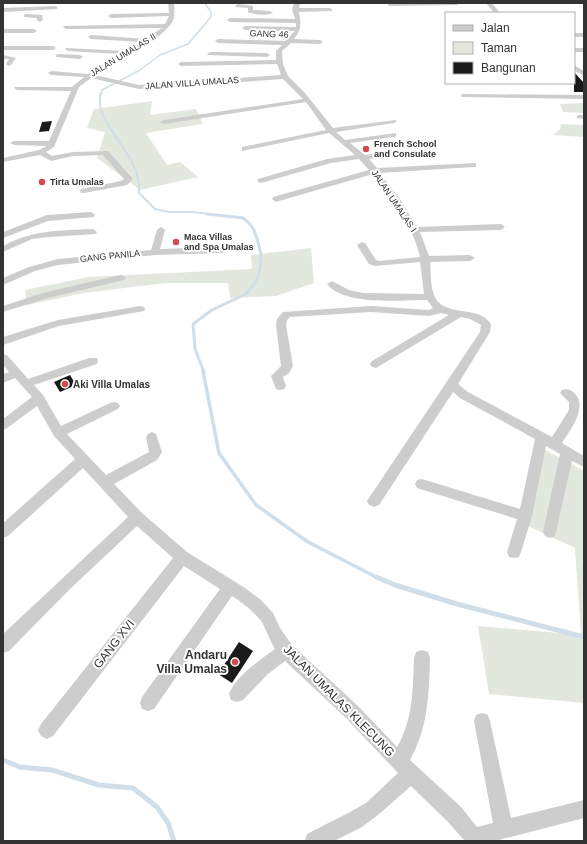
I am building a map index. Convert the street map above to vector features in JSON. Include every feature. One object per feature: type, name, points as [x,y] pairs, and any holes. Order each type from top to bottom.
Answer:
[{"type":"street","points":[[110,18],[171,17],[171,3]]},
{"type":"street","points":[[389,4],[456,3]]},
{"type":"street","points":[[489,3],[496,12]]},
{"type":"street","points":[[406,4],[408,10]]},
{"type":"street","points":[[238,6],[251,8],[250,11],[252,12],[276,13]]},
{"type":"street","points":[[3,10],[55,8]]},
{"type":"street","points":[[230,20],[295,12],[330,10]]},
{"type":"street","points":[[279,59],[279,51],[292,37],[295,12]]},
{"type":"street","points":[[17,16],[39,16],[42,17],[40,20]]},
{"type":"street","name":"JALAN UMALAS II","points":[[3,160],[41,152],[47,149],[52,143],[75,89],[90,76],[149,41],[166,26],[171,17]]},
{"type":"street","points":[[66,27],[166,26]]},
{"type":"street","points":[[238,28],[320,42]]},
{"type":"street","points":[[3,31],[34,31]]},
{"type":"street","name":"GANG 46","points":[[243,33],[292,37]]},
{"type":"street","points":[[91,36],[149,41]]},
{"type":"street","points":[[218,41],[292,37]]},
{"type":"street","points":[[3,48],[53,48]]},
{"type":"street","points":[[68,49],[127,53]]},
{"type":"street","points":[[210,54],[279,59]]},
{"type":"street","points":[[58,56],[115,60]]},
{"type":"street","points":[[3,57],[13,58],[8,64]]},
{"type":"street","points":[[181,64],[279,59]]},
{"type":"street","name":"JALAN UMALAS I","points":[[279,59],[285,77],[308,100],[330,130],[361,157],[374,171],[414,230],[424,259],[430,297]]},
{"type":"street","points":[[575,68],[584,74]]},
{"type":"street","name":"JALAN VILLA UMALAS","points":[[51,73],[90,76],[139,86],[285,77]]},
{"type":"street","points":[[17,88],[75,89]]},
{"type":"street","points":[[463,96],[584,97]]},
{"type":"street","points":[[164,122],[308,100]]},
{"type":"street","points":[[245,149],[330,130],[394,121]]},
{"type":"street","points":[[344,142],[393,135]]},
{"type":"street","points":[[14,143],[52,143]]},
{"type":"street","points":[[41,152],[51,159],[73,154],[105,153],[129,179],[124,184],[84,191]]},
{"type":"street","points":[[261,181],[330,161],[406,152]]},
{"type":"street","points":[[276,199],[374,171],[473,165]]},
{"type":"street","points":[[3,236],[47,218],[91,215]]},
{"type":"street","points":[[414,230],[501,227]]},
{"type":"street","points":[[155,252],[161,230]]},
{"type":"street","points":[[3,249],[31,237],[93,232]]},
{"type":"street","points":[[362,245],[371,260],[375,263],[424,259],[470,258]]},
{"type":"street","name":"GANG PANILA","points":[[3,282],[32,269],[49,264],[90,258],[155,252],[222,250]]},
{"type":"street","points":[[3,309],[46,295],[121,278]]},
{"type":"street","points":[[332,284],[346,292],[358,296],[430,297],[435,305],[442,309],[480,318],[486,324],[486,327],[452,385],[374,502]]},
{"type":"street","points":[[3,341],[58,323],[140,309]]},
{"type":"street","points":[[280,386],[277,376],[285,370],[287,366],[281,325],[282,319],[287,314],[371,309],[429,313],[442,309]]},
{"type":"street","points":[[376,364],[460,313]]},
{"type":"street","name":"JALAN UMALAS KLECUNG","points":[[3,358],[9,376],[26,384],[38,398],[58,433],[106,482],[137,517],[182,557],[256,605],[268,618],[274,633],[286,651],[352,712],[411,774],[454,814],[476,839]]},
{"type":"street","points":[[26,384],[93,361]]},
{"type":"street","points":[[452,385],[464,395],[542,437],[584,462]]},
{"type":"street","points":[[554,445],[575,411],[576,405],[574,399],[566,393]]},
{"type":"street","points":[[3,424],[38,398]]},
{"type":"street","points":[[58,433],[114,406]]},
{"type":"street","points":[[514,552],[525,516],[542,437]]},
{"type":"street","points":[[106,482],[153,456],[156,452],[152,438]]},
{"type":"street","points":[[550,532],[567,453]]},
{"type":"street","points":[[3,532],[83,460]]},
{"type":"street","points":[[422,484],[525,516]]},
{"type":"street","points":[[3,645],[65,584],[137,517]]},
{"type":"street","name":"GANG XVI","points":[[46,730],[182,557]]},
{"type":"street","points":[[148,702],[230,587]]},
{"type":"street","points":[[237,694],[262,668],[286,651]]},
{"type":"street","points":[[399,761],[411,740],[418,716],[422,658]]},
{"type":"street","points":[[482,721],[504,829]]},
{"type":"street","points":[[314,841],[360,816],[411,774]]},
{"type":"street","points":[[476,839],[504,829],[584,809]]},
{"type":"green space","points":[[152,101],[150,115],[196,109],[203,124],[146,133],[167,165],[180,162],[198,177],[140,190],[97,158],[105,132],[87,128],[94,109]]},
{"type":"green space","points":[[584,103],[584,113],[563,112],[560,104]]},
{"type":"green space","points":[[561,124],[584,125],[584,137],[553,135],[560,129]]},
{"type":"green space","points":[[311,248],[314,283],[276,296],[230,298],[228,283],[166,283],[83,293],[27,305],[25,290],[89,277],[252,269],[251,255]]},
{"type":"green space","points":[[540,447],[584,471],[584,703],[489,694],[478,626],[581,635],[575,548],[528,526]]},
{"type":"building","points":[[575,73],[584,83],[584,92],[574,92]]},
{"type":"building","points":[[52,121],[49,131],[39,132],[42,122]]},
{"type":"building","name":"Aki Villa Umalas","points":[[70,375],[76,385],[60,392],[54,382]]},
{"type":"building","name":"Andaru Villa Umalas","points":[[239,642],[253,651],[232,683],[218,674]]},
{"type":"waterway","points":[[101,94],[102,90],[140,70],[160,55],[188,44],[211,17],[211,12],[206,5],[207,3]]},
{"type":"waterway","points":[[101,93],[100,104],[103,116],[133,165],[138,179],[139,193],[155,209],[169,212],[193,212],[216,215]]},
{"type":"waterway","points":[[207,214],[216,215]]},
{"type":"waterway","points":[[204,372],[195,349],[193,324],[212,310],[246,294],[256,282],[260,269],[261,255],[258,242],[254,230],[249,223],[243,218],[216,215]]},
{"type":"waterway","points":[[203,371],[219,453],[256,505],[308,542],[376,577]]},
{"type":"waterway","points":[[376,577],[395,585],[457,604],[584,637]]},
{"type":"waterway","points":[[3,760],[20,767],[52,770],[99,785],[133,788],[157,807],[168,823],[174,841]]},
{"type":"place","name":"French School and Consulate","points":[[366,149]]},
{"type":"place","name":"Tirta Umalas","points":[[42,182]]},
{"type":"place","name":"Maca Villas and Spa Umalas","points":[[176,242]]},
{"type":"place","name":"Aki Villa Umalas","points":[[65,384]]},
{"type":"place","name":"Andaru Villa Umalas","points":[[235,662]]}]
